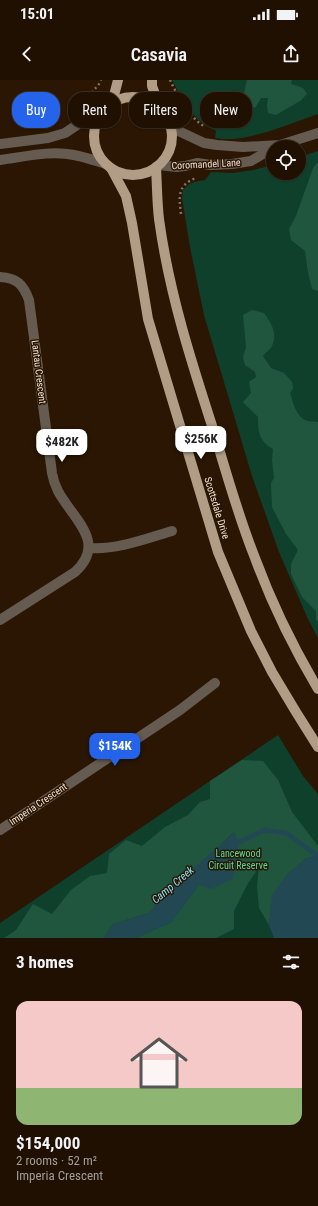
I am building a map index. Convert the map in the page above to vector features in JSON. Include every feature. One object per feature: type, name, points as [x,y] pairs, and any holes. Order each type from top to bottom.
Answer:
[{"type":"main road","points":[[115,92],[118,80]]},
{"type":"main road","points":[[152,80],[155,92]]},
{"type":"main road","points":[[95,128],[94,136],[96,148],[101,160],[122,174],[136,175],[148,172],[157,166],[167,155],[172,143],[171,128]]},
{"type":"main road","name":"Scottsdale Drive","points":[[109,166],[126,196],[148,319],[218,552],[251,631],[272,672],[318,747]]},
{"type":"main road","name":"Scottsdale Drive","points":[[157,166],[159,218],[177,307],[189,353],[241,519],[255,558],[284,626],[302,662],[318,689]]},
{"type":"street","points":[[0,144],[48,138],[65,133],[72,128]]},
{"type":"street","name":"Coromandel Lane","points":[[174,128],[204,143],[217,146],[266,147]]},
{"type":"street","name":"Coromandel Lane","points":[[299,140],[318,134]]},
{"type":"street","name":"Coromandel Lane","points":[[157,166],[176,167],[197,163],[211,165],[232,164],[251,161],[266,153]]},
{"type":"street","points":[[0,160],[47,154],[66,154],[109,166]]},
{"type":"street","name":"Lantau Crescent","points":[[0,277],[11,278],[19,282],[25,290],[29,300],[52,473],[58,492],[84,529],[88,538],[88,548]]},
{"type":"street","points":[[0,620],[76,572],[83,564],[88,548],[99,549],[117,547],[172,531]]},
{"type":"street","name":"Imperia Crescent","points":[[0,830],[180,710],[215,683]]},
{"type":"path","points":[[92,92],[99,84],[100,80]]},
{"type":"path","points":[[170,80],[186,108],[195,120],[207,129]]},
{"type":"path","points":[[181,214],[179,194],[185,184],[190,180],[202,177]]},
{"type":"green space","points":[[172,80],[318,80],[318,114],[253,136],[227,139],[215,138],[216,131],[211,128],[252,128],[252,92],[200,92],[200,121],[192,113],[192,92],[179,92]]},
{"type":"green space","points":[[247,80],[292,80],[291,84],[303,88],[307,94],[300,101],[276,115],[268,113],[268,98],[261,98],[255,108],[252,106],[252,92],[244,92]]},
{"type":"green space","points":[[318,151],[318,638],[307,617],[279,552],[252,476],[204,315],[182,198],[183,190],[188,185],[205,180],[211,172],[232,173],[266,167],[266,180],[306,180],[306,155]]},
{"type":"green space","points":[[318,162],[318,291],[312,289],[305,251],[291,240],[289,229],[296,216],[313,168]]},
{"type":"green space","points":[[252,310],[264,313],[274,332],[274,341],[272,346],[263,356],[271,368],[284,373],[292,382],[293,388],[290,393],[299,415],[306,421],[318,422],[318,622],[316,620],[316,611],[302,597],[291,574],[291,564],[298,550],[286,534],[272,507],[271,483],[274,478],[272,460],[273,449],[265,443],[260,436],[258,417],[243,402],[251,393],[249,382],[256,377],[255,372],[245,365],[243,357],[246,347],[243,315]]},
{"type":"green space","name":"Lancewood Circuit Reserve","points":[[278,735],[303,776],[318,794],[318,938],[0,938],[0,923]]},
{"type":"green space","name":"Lancewood Circuit Reserve","points":[[242,760],[263,761],[278,780],[292,812],[318,846],[318,855],[305,859],[286,876],[273,895],[269,925],[259,908],[257,887],[259,867],[247,885],[234,911],[234,929],[216,938],[136,938],[171,922],[199,885],[234,832],[149,913],[113,924],[104,938],[4,938],[16,930],[33,904],[52,914],[71,890],[90,876],[107,873],[109,854],[126,840],[142,846],[165,827],[188,815],[200,802],[210,799],[210,781]]},
{"type":"water","points":[[234,832],[239,842],[233,879],[211,889],[199,885],[171,922],[136,938],[104,938],[113,924],[149,913],[171,887]]},
{"type":"water","points":[[318,855],[318,938],[274,938],[269,925],[272,895],[286,876],[305,859]]},
{"type":"waterway","name":"Camp Creek","points":[[235,846],[239,842],[265,830],[286,833],[318,856]]}]
